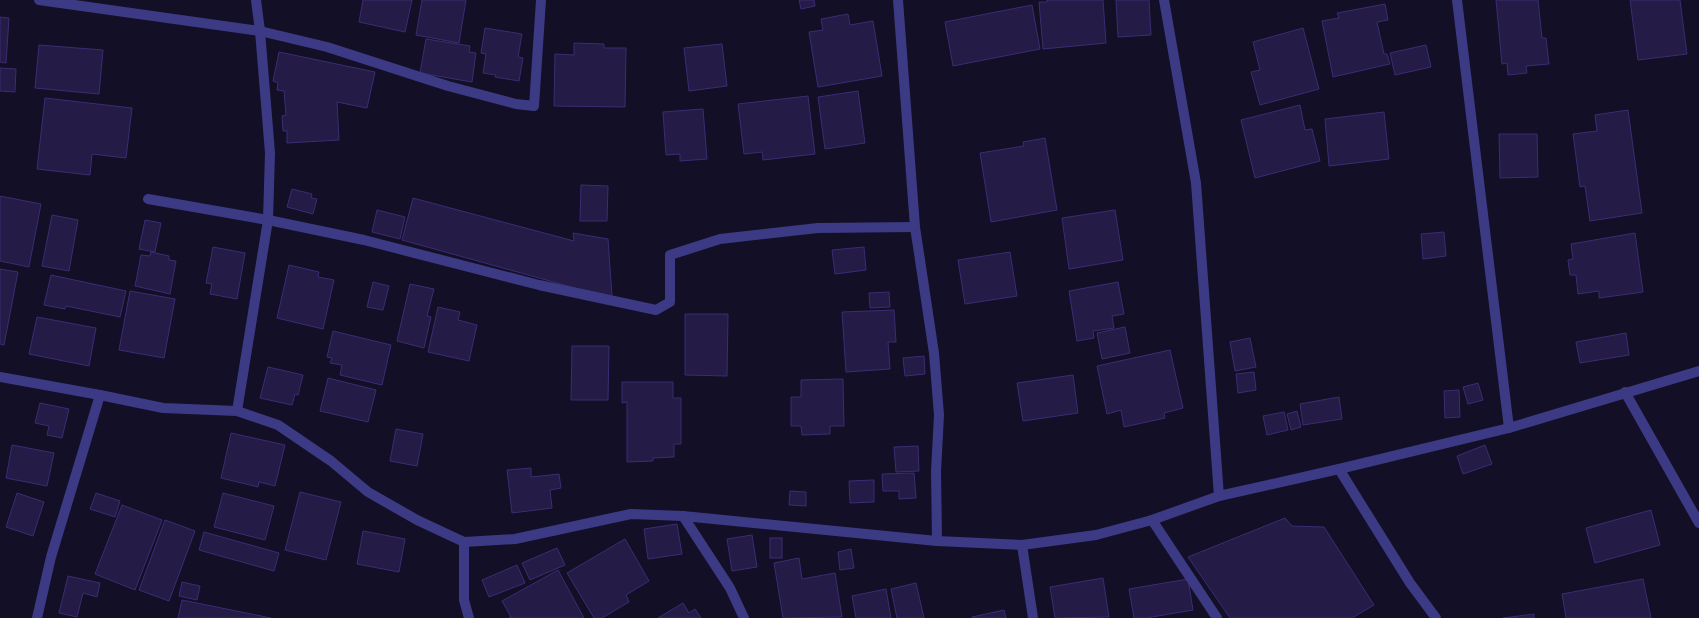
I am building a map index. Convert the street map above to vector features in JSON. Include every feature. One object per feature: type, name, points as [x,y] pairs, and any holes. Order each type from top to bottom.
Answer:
[{"type":"street","points":[[39,0],[260,31],[327,47],[448,86],[516,104],[534,106],[541,0]]},
{"type":"street","points":[[237,411],[268,220],[270,153],[256,0]]},
{"type":"street","points":[[898,0],[915,227],[934,353],[939,415],[936,472],[937,541]]},
{"type":"street","points":[[1164,0],[1196,183],[1220,496]]},
{"type":"street","points":[[1457,0],[1509,428]]},
{"type":"street","points":[[148,200],[268,220],[364,240],[539,285],[656,310],[670,302],[670,255],[720,239],[810,229],[915,227]]},
{"type":"street","points":[[0,377],[163,408],[237,411],[278,425],[331,461],[368,492],[417,520],[464,542],[514,539],[631,514],[683,516],[937,541],[1022,545],[1096,535],[1152,520],[1220,496],[1509,428],[1699,371]]},
{"type":"street","points":[[1625,392],[1699,524]]},
{"type":"street","points":[[37,618],[51,557],[100,395]]},
{"type":"street","points":[[1339,469],[1410,583],[1436,618]]},
{"type":"street","points":[[683,516],[730,588],[744,618]]},
{"type":"street","points":[[1152,520],[1217,618]]},
{"type":"street","points":[[464,542],[464,600],[469,618]]},
{"type":"street","points":[[1022,545],[1033,618]]},
{"type":"building","points":[[363,0],[412,0],[405,32],[359,22]]},
{"type":"building","points":[[422,0],[466,0],[459,43],[416,35]]},
{"type":"building","points":[[799,0],[814,0],[815,6],[801,9]]},
{"type":"building","points":[[1047,0],[1103,0],[1106,43],[1043,49],[1039,2],[1047,2]]},
{"type":"building","points":[[1116,0],[1149,0],[1151,35],[1118,37]]},
{"type":"building","points":[[1496,0],[1538,0],[1542,38],[1546,38],[1549,64],[1526,66],[1527,73],[1508,75],[1507,63],[1502,64]]},
{"type":"building","points":[[1630,0],[1680,0],[1687,54],[1638,60]]},
{"type":"building","points":[[1385,4],[1388,20],[1377,22],[1384,54],[1387,54],[1390,64],[1333,77],[1322,21],[1339,18],[1337,13]]},
{"type":"building","points":[[1032,5],[1040,49],[953,66],[945,22]]},
{"type":"building","points":[[848,14],[850,25],[873,21],[882,76],[818,87],[809,32],[823,30],[821,19]]},
{"type":"building","points":[[0,17],[9,18],[6,63],[0,62]]},
{"type":"building","points":[[485,28],[522,34],[518,57],[523,58],[519,81],[495,77],[496,75],[483,73],[486,54],[481,53]]},
{"type":"building","points":[[1303,28],[1319,89],[1260,105],[1251,72],[1260,70],[1253,42]]},
{"type":"building","points":[[426,39],[470,46],[469,52],[476,53],[472,82],[420,73]]},
{"type":"building","points":[[574,43],[604,44],[604,48],[626,48],[625,107],[554,106],[555,54],[574,55]]},
{"type":"building","points":[[722,44],[727,86],[689,91],[684,48]]},
{"type":"building","points":[[39,45],[103,50],[99,94],[35,88]]},
{"type":"building","points":[[1426,45],[1431,67],[1395,75],[1390,53]]},
{"type":"building","points":[[279,52],[375,72],[367,108],[337,102],[339,140],[287,143],[287,131],[283,131],[282,116],[286,115],[284,91],[277,90],[278,83],[273,81]]},
{"type":"building","points":[[0,68],[16,69],[15,92],[0,91]]},
{"type":"building","points":[[858,91],[865,143],[825,149],[818,97]]},
{"type":"building","points":[[808,96],[815,154],[763,160],[762,152],[744,154],[738,104]]},
{"type":"building","points":[[45,98],[132,108],[126,158],[92,154],[90,175],[37,169]]},
{"type":"building","points":[[1300,105],[1305,130],[1312,129],[1320,161],[1255,178],[1241,120]]},
{"type":"building","points":[[703,109],[707,159],[680,161],[680,154],[666,155],[663,112]]},
{"type":"building","points":[[1628,110],[1642,213],[1590,221],[1585,186],[1580,187],[1573,134],[1597,131],[1595,115]]},
{"type":"building","points":[[1384,112],[1389,159],[1329,166],[1325,119]]},
{"type":"building","points":[[1499,134],[1537,134],[1538,177],[1500,178]]},
{"type":"building","points":[[1045,138],[1057,210],[991,222],[980,153],[1024,146],[1023,142]]},
{"type":"building","points":[[581,185],[608,186],[607,221],[580,221]]},
{"type":"building","points":[[292,189],[312,194],[311,198],[317,199],[313,214],[287,207]]},
{"type":"building","points":[[0,196],[41,204],[29,267],[0,261]]},
{"type":"building","points":[[413,198],[574,241],[573,233],[608,239],[612,296],[575,288],[402,240]]},
{"type":"building","points":[[377,210],[405,217],[400,239],[372,232]]},
{"type":"building","points":[[1115,210],[1123,260],[1069,269],[1062,218]]},
{"type":"building","points":[[52,215],[78,220],[69,271],[42,266]]},
{"type":"building","points":[[145,220],[161,223],[155,252],[139,249]]},
{"type":"building","points":[[1444,232],[1446,256],[1423,259],[1421,234]]},
{"type":"building","points":[[1635,233],[1643,292],[1599,298],[1599,291],[1578,294],[1576,275],[1570,275],[1568,260],[1573,259],[1571,244]]},
{"type":"building","points":[[213,247],[245,253],[237,299],[210,294],[212,284],[206,283]]},
{"type":"building","points":[[864,247],[866,270],[835,274],[832,250]]},
{"type":"building","points":[[151,252],[169,256],[169,260],[176,261],[170,294],[135,286],[141,255],[150,256]]},
{"type":"building","points":[[1010,252],[1017,296],[965,304],[958,260]]},
{"type":"building","points":[[289,265],[319,272],[318,277],[334,280],[323,329],[277,318]]},
{"type":"building","points":[[0,269],[18,272],[4,345],[0,344]]},
{"type":"building","points":[[51,275],[126,291],[120,317],[66,306],[65,309],[44,305]]},
{"type":"building","points":[[373,282],[389,286],[383,310],[367,307]]},
{"type":"building","points":[[1118,282],[1124,314],[1112,316],[1114,328],[1093,331],[1094,338],[1077,341],[1069,291]]},
{"type":"building","points":[[410,284],[434,289],[427,316],[431,317],[424,348],[397,341]]},
{"type":"building","points":[[130,291],[175,299],[164,358],[119,350]]},
{"type":"building","points":[[889,292],[890,307],[870,308],[869,293]]},
{"type":"building","points":[[438,307],[460,312],[458,320],[477,325],[469,361],[428,352]]},
{"type":"building","points":[[894,310],[896,342],[888,342],[890,369],[846,372],[842,312]]},
{"type":"building","points":[[685,314],[728,314],[727,376],[685,375]]},
{"type":"building","points":[[37,317],[96,328],[89,366],[29,354]]},
{"type":"building","points":[[1125,327],[1130,353],[1102,359],[1097,333]]},
{"type":"building","points":[[333,331],[391,345],[382,385],[340,375],[342,365],[330,363],[332,358],[327,357]]},
{"type":"building","points":[[1626,333],[1629,355],[1580,363],[1576,342]]},
{"type":"building","points":[[1250,338],[1256,367],[1235,371],[1230,342]]},
{"type":"building","points":[[572,346],[609,346],[608,400],[571,400]]},
{"type":"building","points":[[1170,350],[1183,408],[1164,413],[1165,418],[1124,427],[1121,410],[1107,414],[1097,366]]},
{"type":"building","points":[[924,356],[925,374],[905,376],[903,358]]},
{"type":"building","points":[[268,367],[303,375],[298,395],[295,394],[292,405],[260,398]]},
{"type":"building","points":[[1254,372],[1256,390],[1238,393],[1236,374]]},
{"type":"building","points":[[1073,375],[1078,413],[1023,421],[1017,383]]},
{"type":"building","points":[[328,378],[376,390],[368,422],[320,411]]},
{"type":"building","points":[[843,379],[844,426],[830,426],[830,434],[802,435],[801,426],[791,426],[791,397],[801,397],[801,380]]},
{"type":"building","points":[[622,382],[673,382],[673,398],[681,398],[681,444],[674,444],[674,457],[653,458],[653,461],[627,462],[627,402],[622,403]]},
{"type":"building","points":[[1478,383],[1483,400],[1468,404],[1463,387]]},
{"type":"building","points":[[1459,390],[1460,417],[1445,418],[1444,391]]},
{"type":"building","points":[[1339,397],[1342,419],[1303,425],[1300,404]]},
{"type":"building","points":[[40,403],[69,409],[62,438],[47,435],[49,426],[35,423]]},
{"type":"building","points":[[1297,411],[1301,427],[1291,430],[1287,414]]},
{"type":"building","points":[[1284,412],[1288,430],[1267,435],[1263,416]]},
{"type":"building","points":[[396,429],[423,434],[417,466],[390,461]]},
{"type":"building","points":[[231,433],[285,445],[275,486],[259,482],[258,487],[221,478]]},
{"type":"building","points":[[12,445],[54,453],[47,486],[6,478]]},
{"type":"building","points":[[1485,445],[1492,464],[1463,474],[1457,456]]},
{"type":"building","points":[[918,446],[919,471],[896,472],[894,447]]},
{"type":"building","points":[[531,468],[531,477],[559,474],[561,488],[550,490],[552,508],[512,513],[507,470]]},
{"type":"building","points":[[914,473],[916,498],[899,499],[899,491],[883,491],[882,474]]},
{"type":"building","points":[[874,480],[874,502],[850,503],[849,481]]},
{"type":"building","points":[[790,491],[806,492],[806,506],[789,505]]},
{"type":"building","points":[[300,492],[341,502],[326,560],[285,550]]},
{"type":"building","points":[[17,493],[44,502],[33,536],[6,527]]},
{"type":"building","points":[[96,493],[120,501],[115,517],[90,509]]},
{"type":"building","points":[[223,493],[274,506],[265,540],[214,527]]},
{"type":"building","points":[[122,505],[162,520],[135,590],[95,574]]},
{"type":"building","points":[[1651,510],[1660,545],[1595,563],[1586,528]]},
{"type":"building","points":[[1285,518],[1292,526],[1324,527],[1374,605],[1352,618],[1230,618],[1188,557]]},
{"type":"building","points":[[165,520],[195,531],[169,601],[139,590]]},
{"type":"building","points":[[677,524],[682,554],[648,559],[644,529]]},
{"type":"building","points":[[363,531],[405,539],[399,572],[357,564]]},
{"type":"building","points":[[204,532],[279,553],[274,571],[199,550]]},
{"type":"building","points":[[752,535],[757,567],[732,571],[727,539]]},
{"type":"building","points":[[770,538],[782,538],[782,558],[770,558]]},
{"type":"building","points":[[625,539],[649,581],[626,595],[629,602],[602,618],[594,618],[567,573]]},
{"type":"building","points":[[557,548],[565,565],[530,580],[522,563]]},
{"type":"building","points":[[851,549],[854,568],[840,570],[838,552]]},
{"type":"building","points":[[799,558],[802,579],[835,573],[842,617],[783,618],[774,563]]},
{"type":"building","points":[[517,565],[525,583],[489,597],[482,580]]},
{"type":"building","points":[[558,570],[584,618],[509,618],[511,617],[502,601]]},
{"type":"building","points":[[68,576],[100,583],[97,597],[83,593],[77,617],[59,613]]},
{"type":"building","points":[[1103,578],[1109,617],[1055,618],[1050,587]]},
{"type":"building","points":[[1188,579],[1193,610],[1146,618],[1134,618],[1129,589]]},
{"type":"building","points":[[1643,579],[1651,618],[1566,618],[1562,594]]},
{"type":"building","points":[[182,582],[200,586],[197,600],[179,596]]},
{"type":"building","points":[[916,583],[924,618],[897,618],[891,589]]},
{"type":"building","points":[[886,589],[891,618],[856,618],[852,596]]},
{"type":"building","points":[[182,600],[271,618],[178,618]]},
{"type":"building","points":[[683,603],[689,613],[695,609],[701,618],[658,618]]},
{"type":"building","points":[[1004,610],[1006,618],[972,618],[972,617]]},
{"type":"building","points":[[1534,614],[1534,618],[1503,618]]}]
